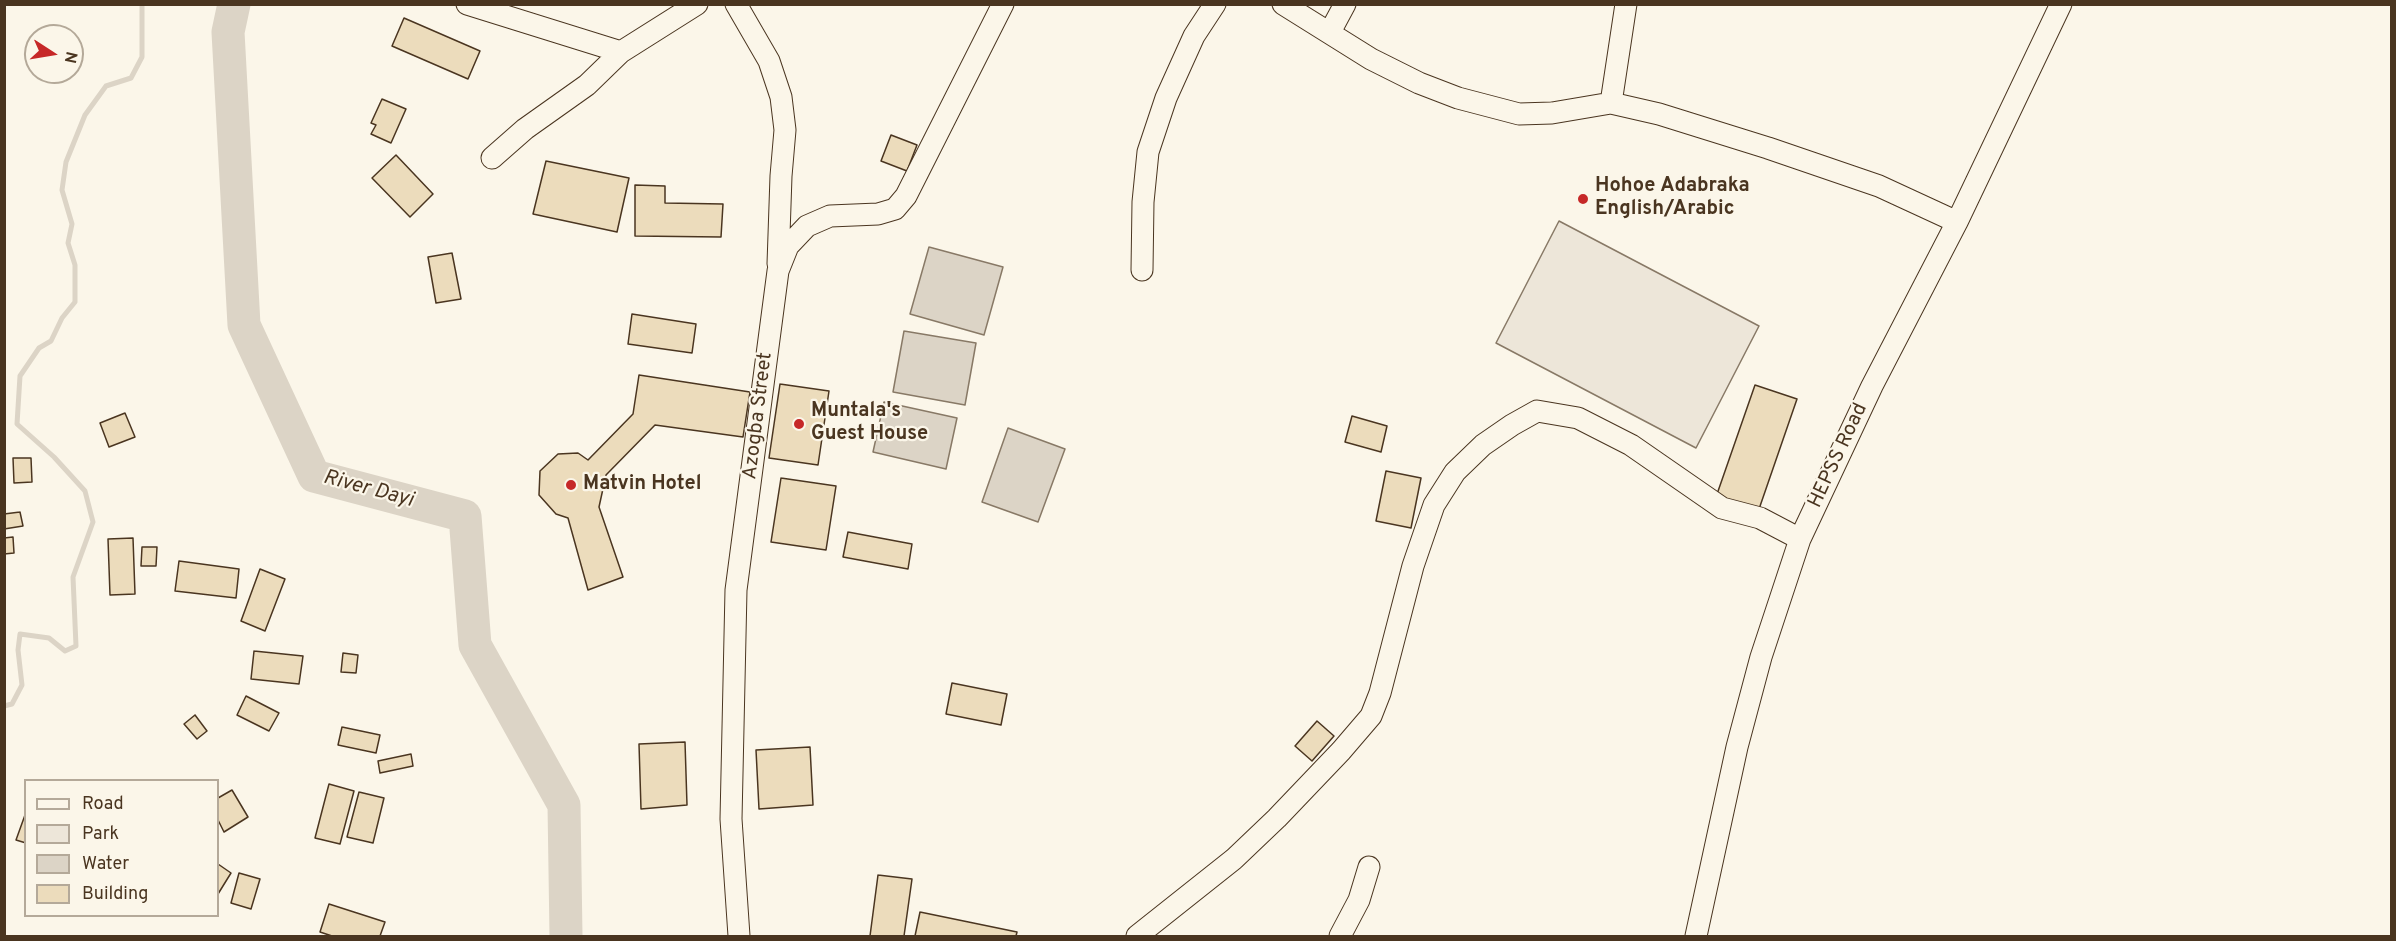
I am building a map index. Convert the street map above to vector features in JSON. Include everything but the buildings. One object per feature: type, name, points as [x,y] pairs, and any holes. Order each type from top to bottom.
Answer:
[{"type":"street","points":[[467,4],[621,52]]},
{"type":"street","points":[[492,158],[525,129],[587,85],[621,52],[697,4]]},
{"type":"street","points":[[736,4],[769,61],[781,97],[785,130],[778,271]]},
{"type":"street","name":"Azogba Street","points":[[739,936],[731,819],[736,590],[778,271],[788,246],[807,226],[830,216],[878,214],[895,209],[906,196],[1003,4]]},
{"type":"street","points":[[1142,270],[1143,202],[1148,152],[1166,98],[1190,46],[1215,4]]},
{"type":"street","points":[[1283,4],[1371,59],[1419,83],[1482,106],[1519,114],[1552,113],[1611,103],[1659,114],[1869,182],[1957,222]]},
{"type":"street","points":[[1330,32],[1345,4]]},
{"type":"street","points":[[1611,103],[1626,4]]},
{"type":"street","name":"HEPSS Road","points":[[1696,936],[1737,747],[1761,657],[1800,539],[1872,386],[1957,222],[2061,4]]},
{"type":"street","points":[[1137,936],[1234,859],[1341,751],[1371,716],[1380,693],[1413,566],[1434,505],[1455,472],[1483,446],[1512,425],[1537,411],[1578,418],[1631,445],[1722,508],[1760,518],[1800,539]]},
{"type":"street","points":[[1340,936],[1359,900],[1369,867]]},
{"type":"green space","points":[[1559,221],[1759,326],[1696,448],[1496,343]]},
{"type":"water","points":[[929,247],[1003,267],[984,335],[910,314]]},
{"type":"water","points":[[904,331],[976,343],[965,405],[893,392]]},
{"type":"water","points":[[884,402],[957,418],[946,469],[873,452]]},
{"type":"water","points":[[1008,428],[1065,449],[1038,522],[982,502]]},
{"type":"waterway","points":[[4,706],[12,704],[22,685],[18,650],[20,634],[49,638],[65,651],[76,646],[73,577],[93,522],[85,491],[54,457],[17,424],[20,376],[39,348],[51,341],[62,318],[75,302],[75,265],[68,243],[72,224],[62,190],[66,162],[85,115],[106,86],[131,78],[142,57],[142,4]]},
{"type":"waterway","name":"River Dayi","points":[[234,4],[228,32],[244,325],[314,476],[465,516],[475,645],[564,805],[566,936]]},
{"type":"place","name":"Hohoe Adabraka English/Arabic","points":[[1583,199]]},
{"type":"place","name":"Muntala's Guest House","points":[[799,424]]},
{"type":"place","name":"Matvin Hotel","points":[[571,485]]}]
